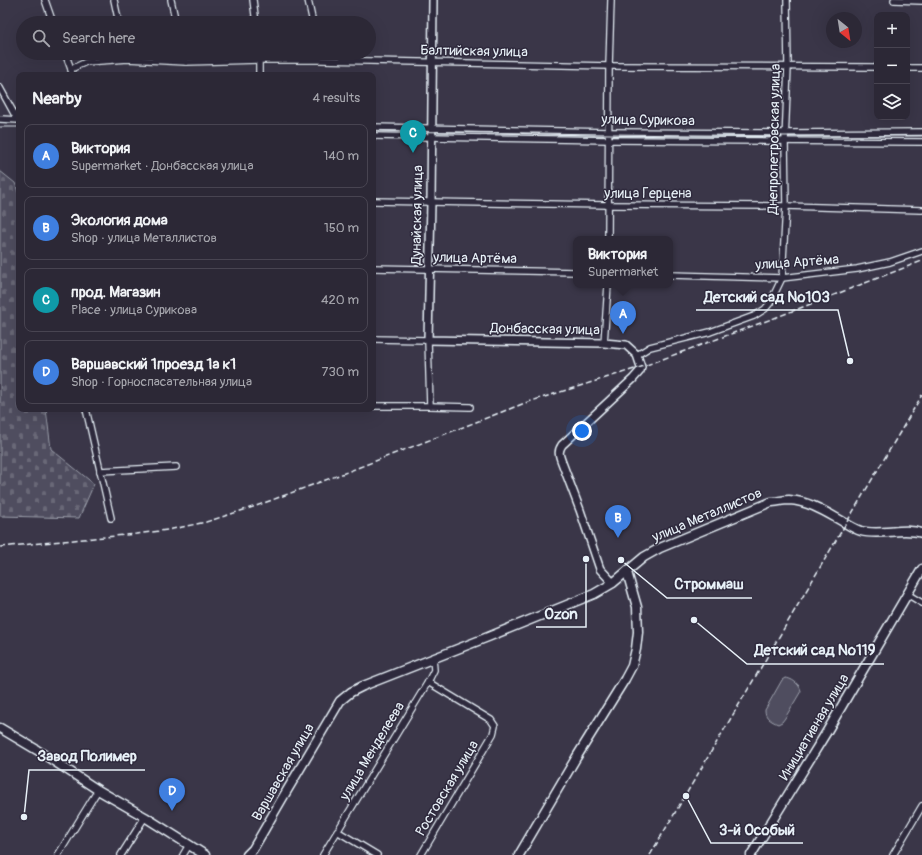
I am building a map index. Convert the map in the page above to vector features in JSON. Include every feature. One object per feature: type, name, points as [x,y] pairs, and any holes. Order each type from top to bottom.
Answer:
[{"type":"main road","name":"улица Металлистов","points":[[340,701],[351,692],[363,686],[594,594],[613,583],[644,557],[660,548],[771,502],[788,500],[818,507],[862,531],[881,533],[914,530],[922,533]]},
{"type":"main road","name":"Инициативная улица","points":[[751,855],[822,740],[922,569]]},
{"type":"main road","points":[[519,855],[632,666],[638,632],[637,607],[627,572]]},
{"type":"main road","name":"Варшавская улица","points":[[248,855],[340,701]]},
{"type":"main road","points":[[0,728],[205,855]]},
{"type":"street","points":[[44,0],[51,16]]},
{"type":"street","points":[[114,0],[117,16]]},
{"type":"street","points":[[171,0],[174,16]]},
{"type":"street","points":[[253,0],[255,16]]},
{"type":"street","points":[[308,0],[311,16]]},
{"type":"street","name":"Дунайская улица","points":[[430,406],[428,340],[433,0]]},
{"type":"street","points":[[608,236],[611,0]]},
{"type":"street","name":"Днепропетровская улица","points":[[782,278],[786,206],[785,133],[788,66],[787,0]]},
{"type":"street","points":[[894,0],[922,1]]},
{"type":"street","points":[[68,60],[72,72]]},
{"type":"street","name":"Балтийская улица","points":[[72,72],[86,62],[100,60]]},
{"type":"street","name":"Балтийская улица","points":[[167,60],[186,62],[321,60],[609,66],[874,67]]},
{"type":"street","points":[[259,60],[259,72]]},
{"type":"street","points":[[910,68],[922,68]]},
{"type":"street","points":[[0,88],[16,116]]},
{"type":"street","points":[[0,119],[16,120]]},
{"type":"street","name":"улица Сурикова","points":[[376,127],[609,132],[922,132]]},
{"type":"street","name":"улица Сурикова","points":[[376,136],[785,142],[922,142]]},
{"type":"street","name":"улица Герцена","points":[[376,201],[786,206],[922,210]]},
{"type":"street","name":"улица Артёма","points":[[673,275],[782,278],[857,269],[890,262],[922,251]]},
{"type":"street","name":"улица Артёма","points":[[376,268],[573,272]]},
{"type":"street","points":[[613,583],[600,569],[561,460],[559,450],[562,445],[640,371],[641,367],[637,355],[650,347],[710,332],[754,316],[765,309],[770,303],[782,278]]},
{"type":"street","points":[[604,343],[608,288]]},
{"type":"street","name":"Донбасская улица","points":[[376,339],[604,343],[626,345],[637,355]]},
{"type":"street","points":[[376,406],[470,407]]},
{"type":"street","points":[[87,412],[111,518]]},
{"type":"street","points":[[100,472],[176,467]]},
{"type":"street","points":[[907,594],[922,603]]},
{"type":"street","name":"улица Менделеева","points":[[323,855],[428,682],[434,670],[433,658]]},
{"type":"street","name":"Ростовская улица","points":[[421,855],[493,734],[495,726],[491,720],[428,682]]},
{"type":"street","points":[[58,855],[98,790]]},
{"type":"street","points":[[893,855],[922,806]]},
{"type":"street","points":[[121,855],[145,817]]},
{"type":"street","points":[[337,831],[377,855]]},
{"type":"street","points":[[183,855],[189,845]]},
{"type":"green space","points":[[0,171],[15,183],[16,186],[16,412],[46,412],[51,449],[94,484],[79,518],[0,516]]},
{"type":"green space","points":[[785,678],[795,682],[801,691],[785,718],[778,724],[767,717],[765,710],[782,680]]},
{"type":"tram line","points":[[0,127],[16,127]]},
{"type":"tram line","points":[[376,131],[785,136],[922,136]]},
{"type":"railway","points":[[0,547],[136,534],[168,530],[206,522],[256,506],[525,403],[641,367],[777,317],[922,261]]},
{"type":"railway","points":[[650,855],[922,395]]},
{"type":"place","name":"прод. Магазин","points":[[413,153]]},
{"type":"place","name":"Виктория","points":[[623,334]]},
{"type":"place","name":"Детский сад №103","points":[[850,361]]},
{"type":"place","name":"Экология дома","points":[[618,538]]},
{"type":"place","name":"Ozon","points":[[586,559]]},
{"type":"place","name":"Строммаш","points":[[621,560]]},
{"type":"place","name":"Детский сад №119","points":[[694,620]]},
{"type":"place","name":"3-й Особый","points":[[686,796]]},
{"type":"place","name":"Варшавский 1проезд 1а к1","points":[[172,811]]},
{"type":"place","name":"Завод Полимер","points":[[24,817]]}]
